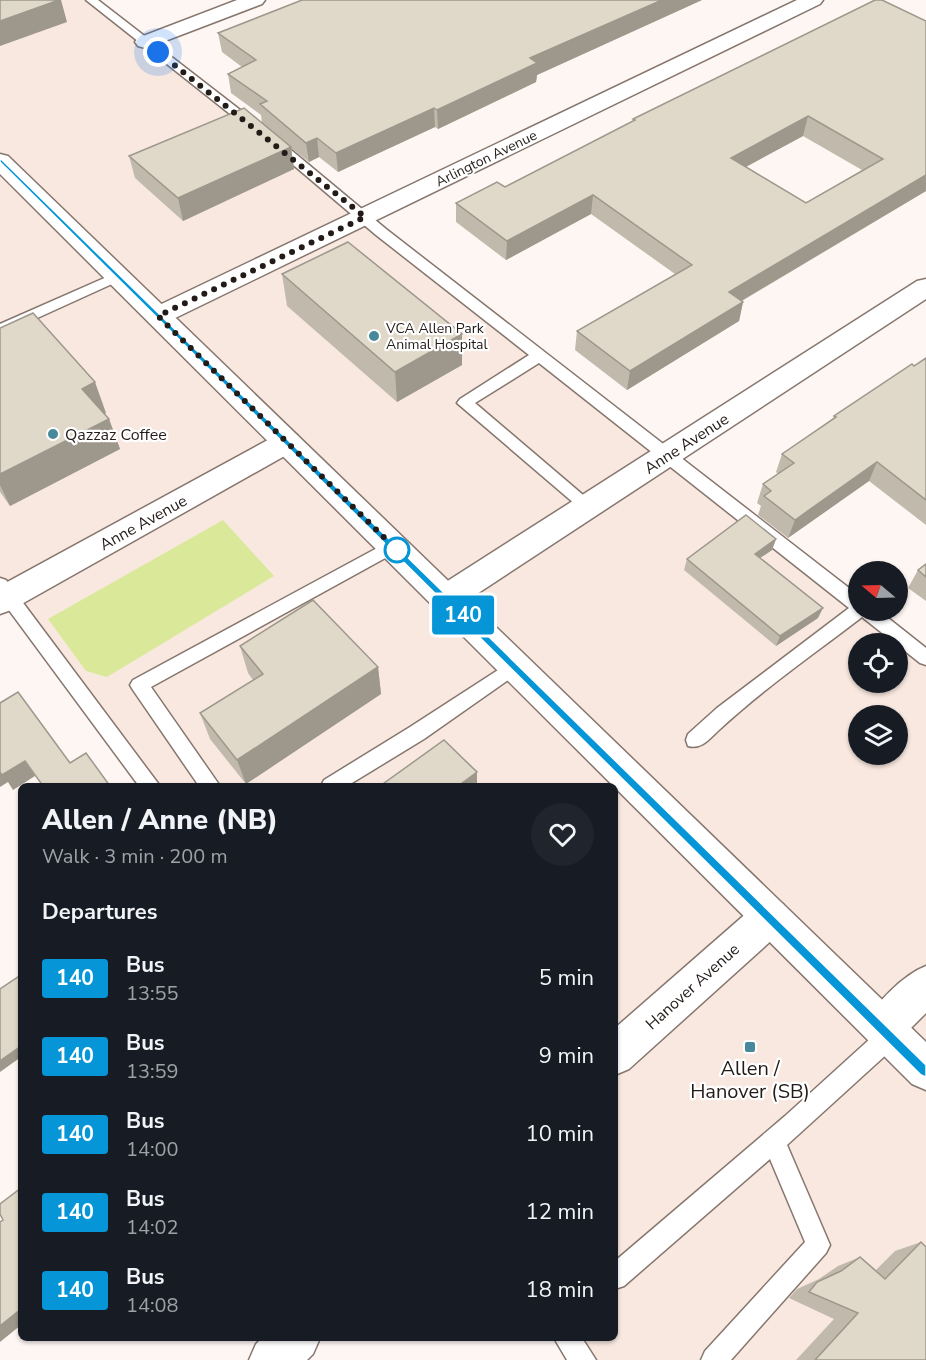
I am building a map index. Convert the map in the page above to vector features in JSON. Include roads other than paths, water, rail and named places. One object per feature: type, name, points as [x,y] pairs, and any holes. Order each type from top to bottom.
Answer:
[{"type":"street","points":[[145,42],[255,0]]},
{"type":"street","name":"Arlington Avenue","points":[[158,316],[813,0]]},
{"type":"street","points":[[3,169],[118,276],[515,666],[617,781],[770,917],[926,1070]]},
{"type":"street","name":"Anne Avenue","points":[[446,598],[926,287]]},
{"type":"street","name":"Anne Avenue","points":[[3,594],[286,442]]},
{"type":"street","name":"Hanover Avenue","points":[[618,1052],[770,917]]},
{"type":"street","points":[[886,1032],[926,985]]},
{"type":"street","points":[[272,1360],[294,1341]]},
{"type":"lane","points":[[91,0],[381,232],[848,597]]},
{"type":"lane","points":[[0,330],[118,276]]},
{"type":"lane","points":[[540,356],[465,403],[588,506]]},
{"type":"lane","points":[[208,783],[139,685],[392,546]]},
{"type":"lane","points":[[3,594],[148,783]]},
{"type":"lane","points":[[695,740],[723,714],[848,618]]},
{"type":"lane","points":[[879,621],[926,658]]},
{"type":"lane","points":[[336,783],[417,733],[515,666]]},
{"type":"lane","points":[[618,1274],[773,1140],[886,1032]]},
{"type":"lane","points":[[714,1360],[818,1245],[773,1140]]},
{"type":"lane","points":[[568,1341],[583,1360]]},
{"type":"place","name":"VCA Allen Park Animal Hospital","points":[[374,336]]},
{"type":"place","name":"Qazzaz Coffee","points":[[53,434]]},
{"type":"place","name":"Allen / Hanover (SB)","points":[[750,1047]]}]
